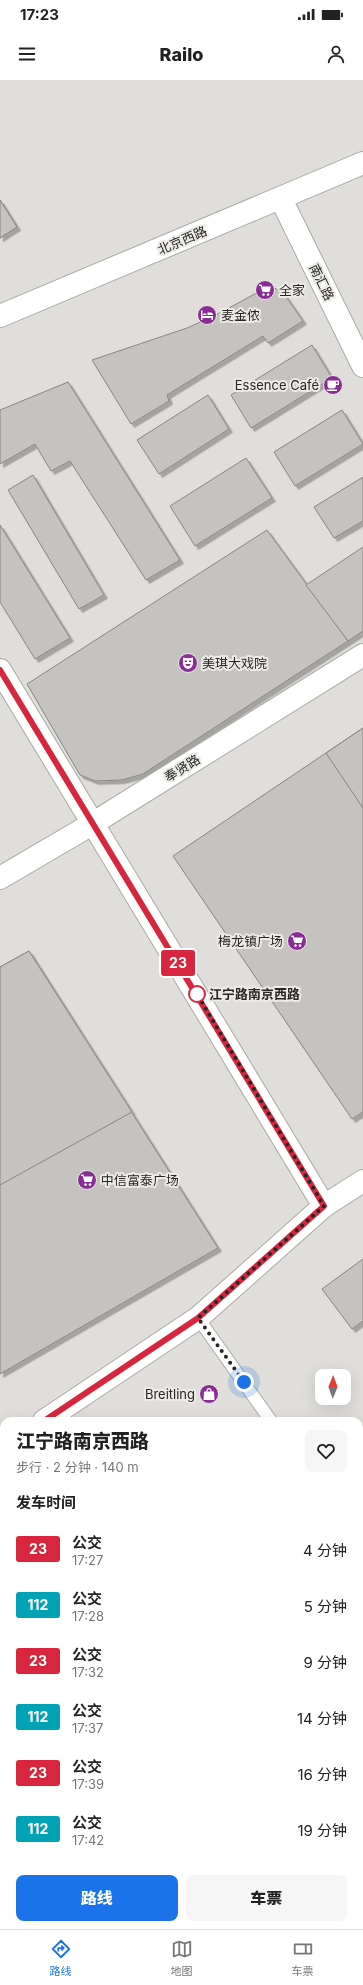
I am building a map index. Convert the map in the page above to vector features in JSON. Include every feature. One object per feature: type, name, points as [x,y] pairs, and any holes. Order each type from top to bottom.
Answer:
[{"type":"main road","name":"北京西路","points":[[0,316],[363,163]]},
{"type":"main road","name":"南汇路","points":[[280,199],[363,366]]},
{"type":"main road","name":"奉贤路","points":[[0,878],[92,824],[363,655]]},
{"type":"main road","points":[[0,670],[324,1206]]},
{"type":"main road","points":[[50,1417],[198,1318],[324,1206],[363,1181]]},
{"type":"lane","points":[[198,1318],[268,1417]]},
{"type":"building","points":[[0,200],[17,227],[0,238]]},
{"type":"building","points":[[0,200],[17,227],[0,238]]},
{"type":"building","points":[[274,288],[283,292],[303,321],[268,343],[263,336],[167,395],[169,401],[131,424],[92,360],[187,328],[216,315],[262,290]]},
{"type":"building","points":[[312,345],[332,378],[251,428],[231,395]]},
{"type":"building","points":[[68,382],[180,560],[146,580],[70,461],[51,471],[35,444],[0,464],[0,410]]},
{"type":"building","points":[[208,395],[229,429],[159,474],[137,440]]},
{"type":"building","points":[[342,410],[363,444],[295,486],[274,452]]},
{"type":"building","points":[[246,458],[272,498],[195,546],[170,506]]},
{"type":"building","points":[[33,475],[104,595],[79,609],[8,490]]},
{"type":"building","points":[[363,477],[363,521],[334,538],[314,507]]},
{"type":"building","points":[[0,525],[70,638],[35,659],[0,602]]},
{"type":"building","name":"美琪大戏院","points":[[267,530],[348,641],[143,774],[122,780],[95,781],[80,775],[27,684]]},
{"type":"building","points":[[363,547],[363,631],[348,641],[306,585]]},
{"type":"building","name":"梅龙镇广场","points":[[363,728],[363,1112],[352,1119],[173,856]]},
{"type":"building","points":[[363,728],[363,808],[326,753]]},
{"type":"building","name":"中信富泰广场","points":[[29,951],[218,1248],[0,1374],[0,967]]},
{"type":"building","points":[[29,951],[132,1112],[0,1185],[0,967]]},
{"type":"building","points":[[363,1259],[363,1321],[352,1329],[322,1289]]},
{"type":"bus line","name":"23","points":[[0,670],[324,1206],[198,1318],[96,1388],[50,1417]]},
{"type":"place","name":"全家","points":[[265,290]]},
{"type":"place","name":"麦金侬","points":[[207,315]]},
{"type":"place","name":"Essence Café","points":[[333,385]]},
{"type":"place","name":"美琪大戏院","points":[[188,663]]},
{"type":"place","name":"梅龙镇广场","points":[[297,941]]},
{"type":"place","name":"江宁路南京西路","points":[[197,994]]},
{"type":"place","name":"中信富泰广场","points":[[87,1180]]},
{"type":"place","name":"Breitling","points":[[209,1394]]},
{"type":"route","points":[[197,994],[194,989],[324,1206],[198,1318],[244,1382]]}]
